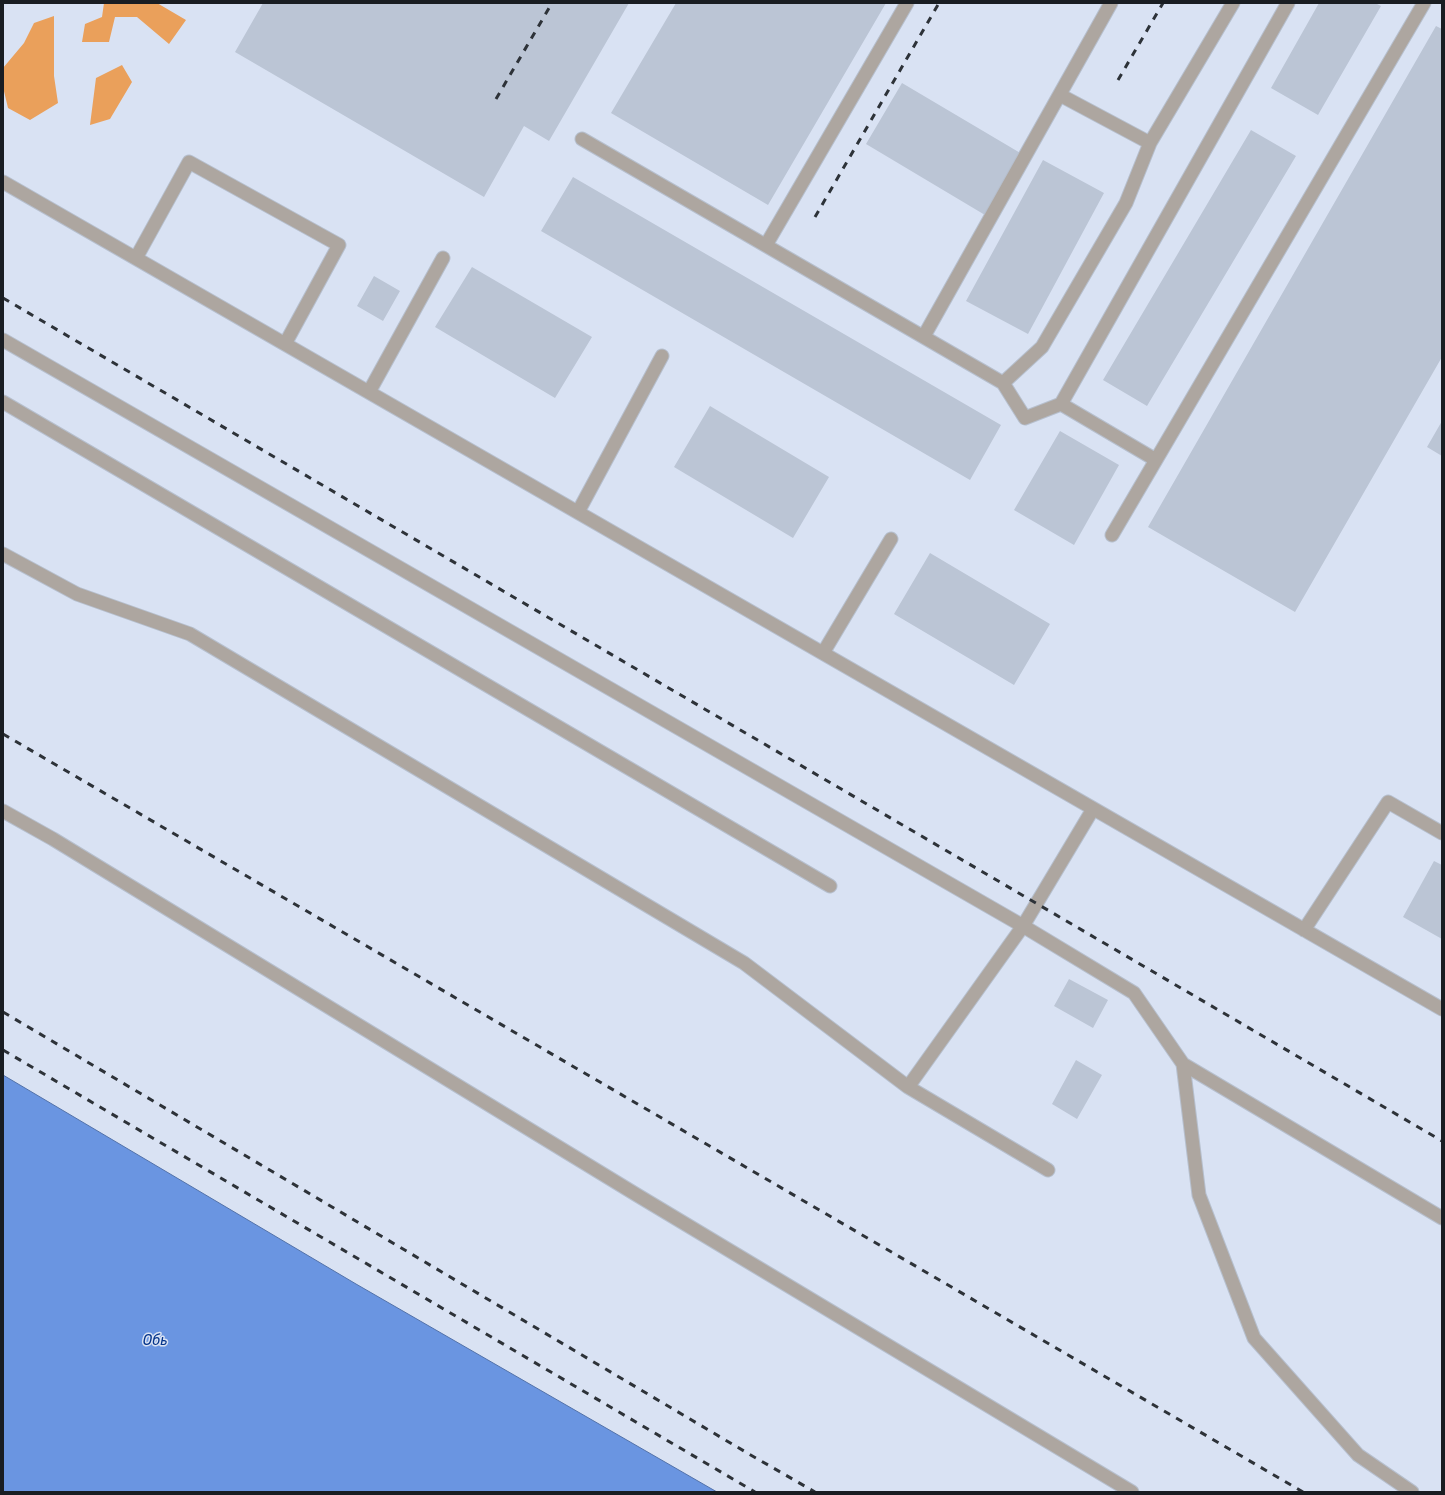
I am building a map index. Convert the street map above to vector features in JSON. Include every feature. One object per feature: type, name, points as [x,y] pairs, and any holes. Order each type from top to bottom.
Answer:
[{"type":"lane","points":[[766,245],[908,3]]},
{"type":"lane","points":[[924,336],[1111,3]]},
{"type":"lane","points":[[1003,383],[1042,347],[1126,203],[1150,143],[1233,3]]},
{"type":"lane","points":[[582,139],[1003,383],[1025,418],[1061,404],[1288,3]]},
{"type":"lane","points":[[1112,535],[1424,3]]},
{"type":"lane","points":[[1060,95],[1150,143]]},
{"type":"lane","points":[[136,258],[189,162],[339,245],[285,344]]},
{"type":"lane","points":[[3,182],[1442,1009]]},
{"type":"lane","points":[[369,392],[443,258]]},
{"type":"lane","points":[[3,340],[1023,926],[1134,993],[1183,1064],[1442,1218]]},
{"type":"lane","points":[[578,512],[662,356]]},
{"type":"lane","points":[[3,402],[830,886]]},
{"type":"lane","points":[[1061,404],[1156,460]]},
{"type":"lane","points":[[823,653],[891,538]]},
{"type":"lane","points":[[3,554],[77,594],[190,634],[744,963],[908,1087],[1048,1170]]},
{"type":"lane","points":[[1304,930],[1388,802],[1442,833]]},
{"type":"lane","points":[[908,1087],[1023,926],[1093,809]]},
{"type":"lane","points":[[3,811],[67,847],[637,1195],[1132,1492]]},
{"type":"lane","points":[[1183,1064],[1199,1195],[1254,1338],[1358,1455],[1412,1492]]},
{"type":"shaded area","points":[[104,3],[157,3],[186,20],[169,44],[137,17],[115,17],[109,42],[82,42],[85,24],[102,17]]},
{"type":"shaded area","points":[[54,16],[54,76],[58,103],[30,120],[8,108],[3,87],[3,68],[24,43],[34,23]]},
{"type":"shaded area","points":[[122,65],[132,82],[110,119],[90,125],[96,78]]},
{"type":"water","name":"Обь","points":[[3,1075],[356,1284],[717,1492],[3,1492]]},
{"type":"building","points":[[263,3],[629,3],[549,141],[524,126],[484,197],[235,52]]},
{"type":"building","points":[[676,3],[886,3],[768,205],[611,113]]},
{"type":"building","points":[[1319,3],[1375,3],[1381,6],[1318,115],[1271,88]]},
{"type":"building","points":[[1436,26],[1442,29],[1442,357],[1295,612],[1148,527]]},
{"type":"building","points":[[902,83],[1022,154],[985,215],[866,144]]},
{"type":"building","points":[[1251,130],[1296,156],[1147,406],[1103,380]]},
{"type":"building","points":[[1043,160],[1104,193],[1028,334],[966,301]]},
{"type":"building","points":[[573,177],[1001,425],[970,480],[541,231]]},
{"type":"building","points":[[472,267],[592,337],[555,398],[435,327]]},
{"type":"building","points":[[374,276],[400,291],[383,321],[357,306]]},
{"type":"building","points":[[710,406],[829,477],[793,538],[674,467]]},
{"type":"building","points":[[1442,421],[1442,456],[1427,447]]},
{"type":"building","points":[[1060,431],[1119,465],[1074,545],[1014,510]]},
{"type":"building","points":[[930,553],[1050,624],[1014,685],[894,614]]},
{"type":"building","points":[[1434,861],[1442,865],[1442,939],[1403,917]]},
{"type":"building","points":[[1069,979],[1108,1000],[1093,1028],[1054,1006]]},
{"type":"building","points":[[1076,1060],[1102,1075],[1077,1119],[1052,1104]]},
{"type":"railway","points":[[496,99],[552,3]]},
{"type":"railway","points":[[815,217],[939,3]]},
{"type":"railway","points":[[1118,80],[1163,3]]},
{"type":"railway","points":[[3,298],[1442,1141]]},
{"type":"railway","points":[[3,734],[1303,1492]]},
{"type":"railway","points":[[3,1012],[815,1492]]},
{"type":"railway","points":[[3,1050],[755,1492]]}]
